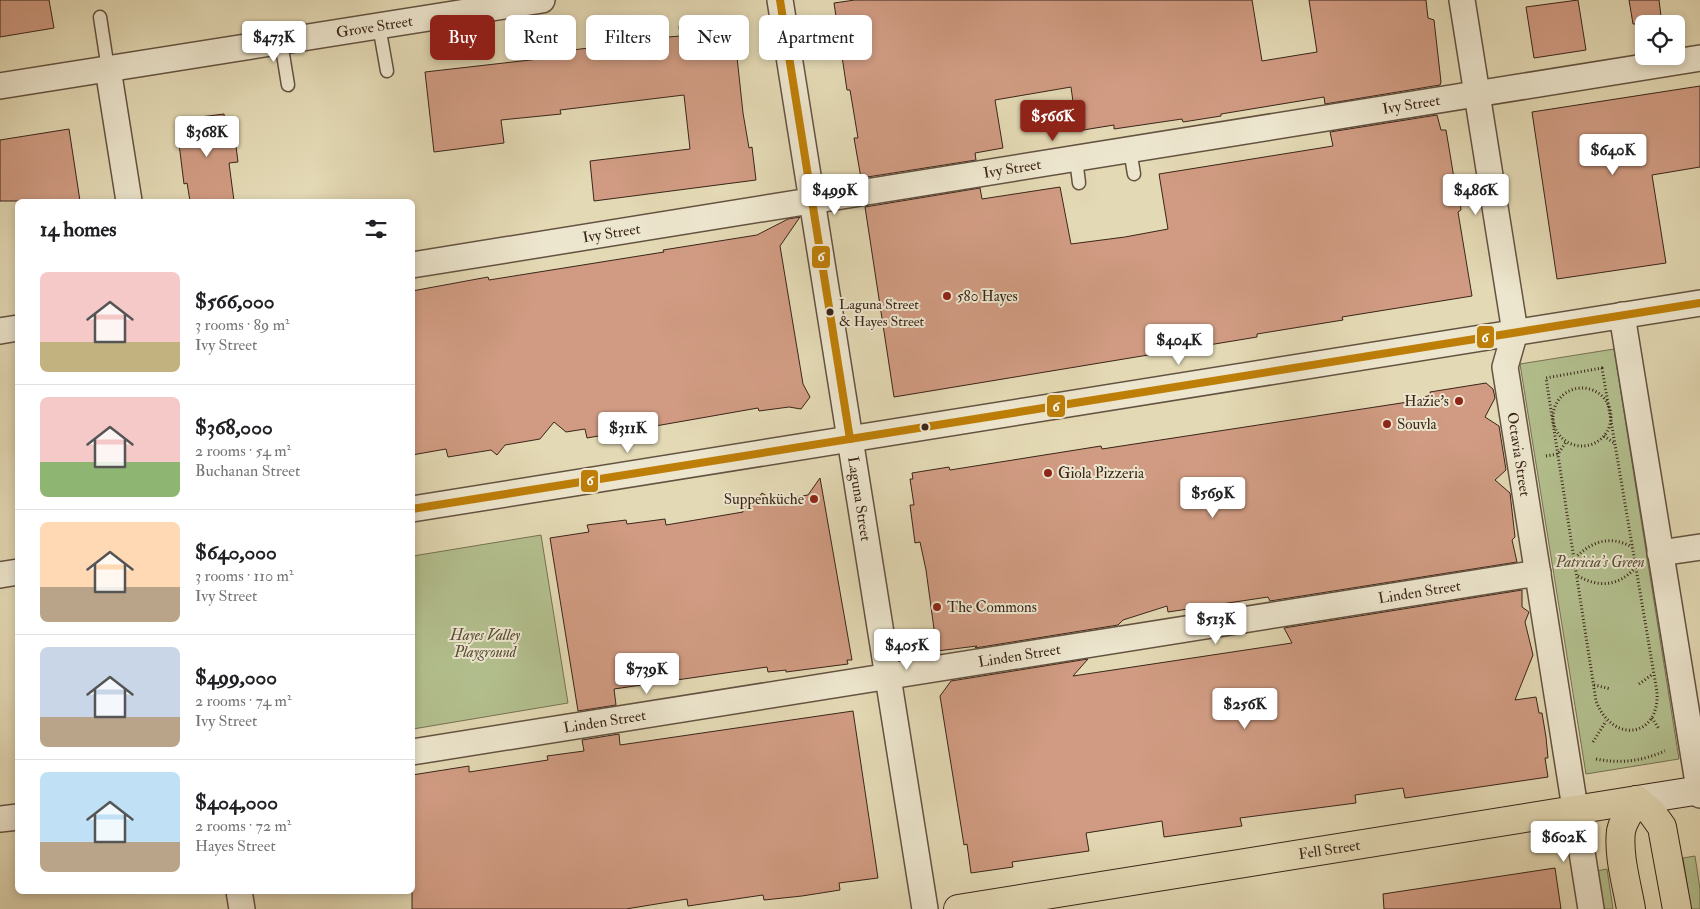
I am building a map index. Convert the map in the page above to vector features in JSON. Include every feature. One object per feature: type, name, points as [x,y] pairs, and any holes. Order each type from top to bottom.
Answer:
[{"type":"main road","name":"Fell Street","points":[[958,909],[1637,800],[1700,792]]},
{"type":"main road","points":[[1631,909],[1621,849],[1621,830],[1637,800],[1652,813],[1662,827],[1677,909]]},
{"type":"street","name":"Grove Street","points":[[0,86],[542,0]]},
{"type":"street","name":"Laguna Street","points":[[780,0],[925,909]]},
{"type":"street","name":"Octavia Street","points":[[1462,0],[1515,332],[1505,367],[1591,909]]},
{"type":"street","name":"Ivy Street","points":[[415,265],[812,201],[1078,171],[1477,94],[1700,58]]},
{"type":"street","points":[[108,69],[129,199]]},
{"type":"street","points":[[415,509],[1700,303]]},
{"type":"street","points":[[1622,315],[1700,792]]},
{"type":"street","points":[[0,331],[15,328]]},
{"type":"street","points":[[1660,553],[1700,547]]},
{"type":"street","points":[[0,575],[15,572]]},
{"type":"street","name":"Linden Street","points":[[415,752],[1538,573]]},
{"type":"street","points":[[0,819],[15,816]]},
{"type":"street","points":[[240,894],[242,909]]},
{"type":"lane","points":[[100,17],[108,69]]},
{"type":"lane","points":[[380,26],[387,71]]},
{"type":"lane","points":[[281,42],[288,85]]},
{"type":"path","points":[[1602,368],[1634,549],[1653,674],[1658,692],[1658,706],[1646,724],[1629,730],[1616,728],[1606,721],[1596,702],[1578,576],[1552,422],[1546,378],[1602,368]]},
{"type":"path","points":[[1580,387],[1599,394],[1610,410],[1609,428],[1604,436],[1590,445],[1574,445],[1566,442],[1555,430],[1552,422],[1556,403],[1571,390],[1580,387]]},
{"type":"path","points":[[1574,558],[1594,542],[1603,540],[1619,542],[1634,549]]},
{"type":"path","points":[[1578,576],[1592,583],[1608,584],[1624,578],[1637,567]]},
{"type":"path","points":[[1639,684],[1653,674]]},
{"type":"path","points":[[1594,685],[1611,689]]},
{"type":"path","points":[[1591,745],[1606,721]]},
{"type":"path","points":[[1587,758],[1622,763],[1644,760],[1672,748]]},
{"type":"green space","name":"Patricia's Green","points":[[1614,349],[1679,759],[1586,774],[1520,364]]},
{"type":"green space","name":"Hayes Valley Playground","points":[[541,535],[568,703],[415,729],[415,556]]},
{"type":"green space","points":[[1695,856],[1700,889],[1700,909],[1691,909],[1683,858]]},
{"type":"green space","points":[[1607,869],[1613,909],[1602,909],[1596,871]]},
{"type":"building","points":[[0,0],[49,0],[54,28],[0,37]]},
{"type":"building","points":[[855,0],[1252,0],[1262,61],[1317,52],[1309,0],[1426,0],[1428,18],[1434,20],[1441,82],[1440,85],[1325,104],[1324,97],[1183,122],[1182,119],[1114,129],[1114,125],[1077,131],[1071,87],[995,100],[1003,148],[975,153],[976,160],[861,178],[854,138],[858,138],[843,60],[872,60],[872,15],[836,15],[834,3]]},
{"type":"building","points":[[1578,0],[1586,50],[1534,58],[1526,7]]},
{"type":"building","points":[[1629,0],[1659,0],[1661,15],[1635,15],[1635,24],[1633,24]]},
{"type":"building","points":[[679,36],[679,60],[737,60],[743,113],[749,148],[752,147],[756,180],[594,201],[590,161],[690,149],[684,95],[560,110],[561,114],[501,120],[504,143],[434,152],[425,72],[530,60],[576,60],[576,50],[586,48],[586,60],[669,60],[669,37]]},
{"type":"building","points":[[1700,86],[1700,167],[1652,175],[1666,263],[1557,279],[1532,112]]},
{"type":"building","points":[[224,114],[226,132],[234,131],[238,162],[229,163],[234,199],[190,199],[187,183],[184,184],[176,120]]},
{"type":"building","points":[[1437,115],[1441,130],[1446,130],[1454,178],[1458,180],[1461,210],[1458,212],[1472,296],[1342,317],[1343,320],[1257,334],[1257,337],[894,397],[865,207],[980,188],[982,199],[1060,187],[1071,244],[1125,237],[1168,229],[1159,174],[1333,146],[1330,132]]},
{"type":"building","points":[[69,129],[80,199],[15,199],[15,201],[0,201],[0,140]]},
{"type":"building","points":[[800,217],[780,246],[803,384],[810,397],[801,409],[789,407],[759,411],[758,408],[587,438],[585,429],[566,432],[554,422],[540,439],[505,445],[497,455],[491,450],[448,457],[446,449],[415,454],[415,290],[488,277],[489,280],[664,252],[663,250],[757,235],[788,219]]},
{"type":"building","points":[[1486,383],[1493,389],[1495,398],[1485,417],[1499,426],[1506,470],[1495,480],[1510,493],[1515,537],[1512,540],[1517,562],[1270,601],[1268,597],[1168,612],[1167,606],[1123,620],[1118,625],[975,648],[977,646],[937,651],[926,570],[920,542],[915,543],[910,505],[914,505],[910,479],[913,479],[912,473],[949,467],[950,470],[1101,446],[1102,449],[1408,402],[1431,395],[1430,392]]},
{"type":"building","points":[[820,478],[852,660],[847,660],[848,664],[786,672],[786,670],[768,672],[767,667],[614,689],[616,705],[578,711],[550,538],[589,532],[587,525],[626,520],[627,524],[665,519],[666,525],[743,512],[742,504],[754,503],[762,493],[773,500],[808,495]]},
{"type":"building","points":[[1522,590],[1522,607],[1529,612],[1525,622],[1533,655],[1515,700],[1536,697],[1539,713],[1542,713],[1546,737],[1548,758],[1545,758],[1548,777],[1405,798],[1403,788],[1355,795],[1356,803],[1240,818],[1242,826],[1164,837],[1162,821],[1086,833],[1089,851],[1012,862],[1013,867],[971,873],[967,844],[964,845],[940,696],[951,681],[1088,659],[1073,676],[1292,643],[1284,628]]},
{"type":"building","points":[[853,711],[878,878],[839,883],[840,890],[802,896],[764,900],[763,895],[688,906],[687,899],[626,909],[412,909],[412,894],[415,894],[415,775],[469,766],[469,772],[548,760],[547,756],[584,751],[582,740],[619,734],[620,745]]},
{"type":"building","points":[[1555,868],[1561,909],[1384,909],[1383,894]]},
{"type":"transit line","name":"6","points":[[780,0],[850,439]]},
{"type":"transit line","name":"6","points":[[415,509],[1700,303]]},
{"type":"place","name":"580 Hayes","points":[[947,296]]},
{"type":"place","name":"Laguna Street & Hayes Street","points":[[830,312]]},
{"type":"place","name":"Hazie's","points":[[1459,401]]},
{"type":"place","name":"Souvla","points":[[1387,424]]},
{"type":"place","name":"Giola Pizzeria","points":[[1048,473]]},
{"type":"place","name":"Suppenküche","points":[[814,499]]},
{"type":"place","name":"The Commons","points":[[937,607]]}]
